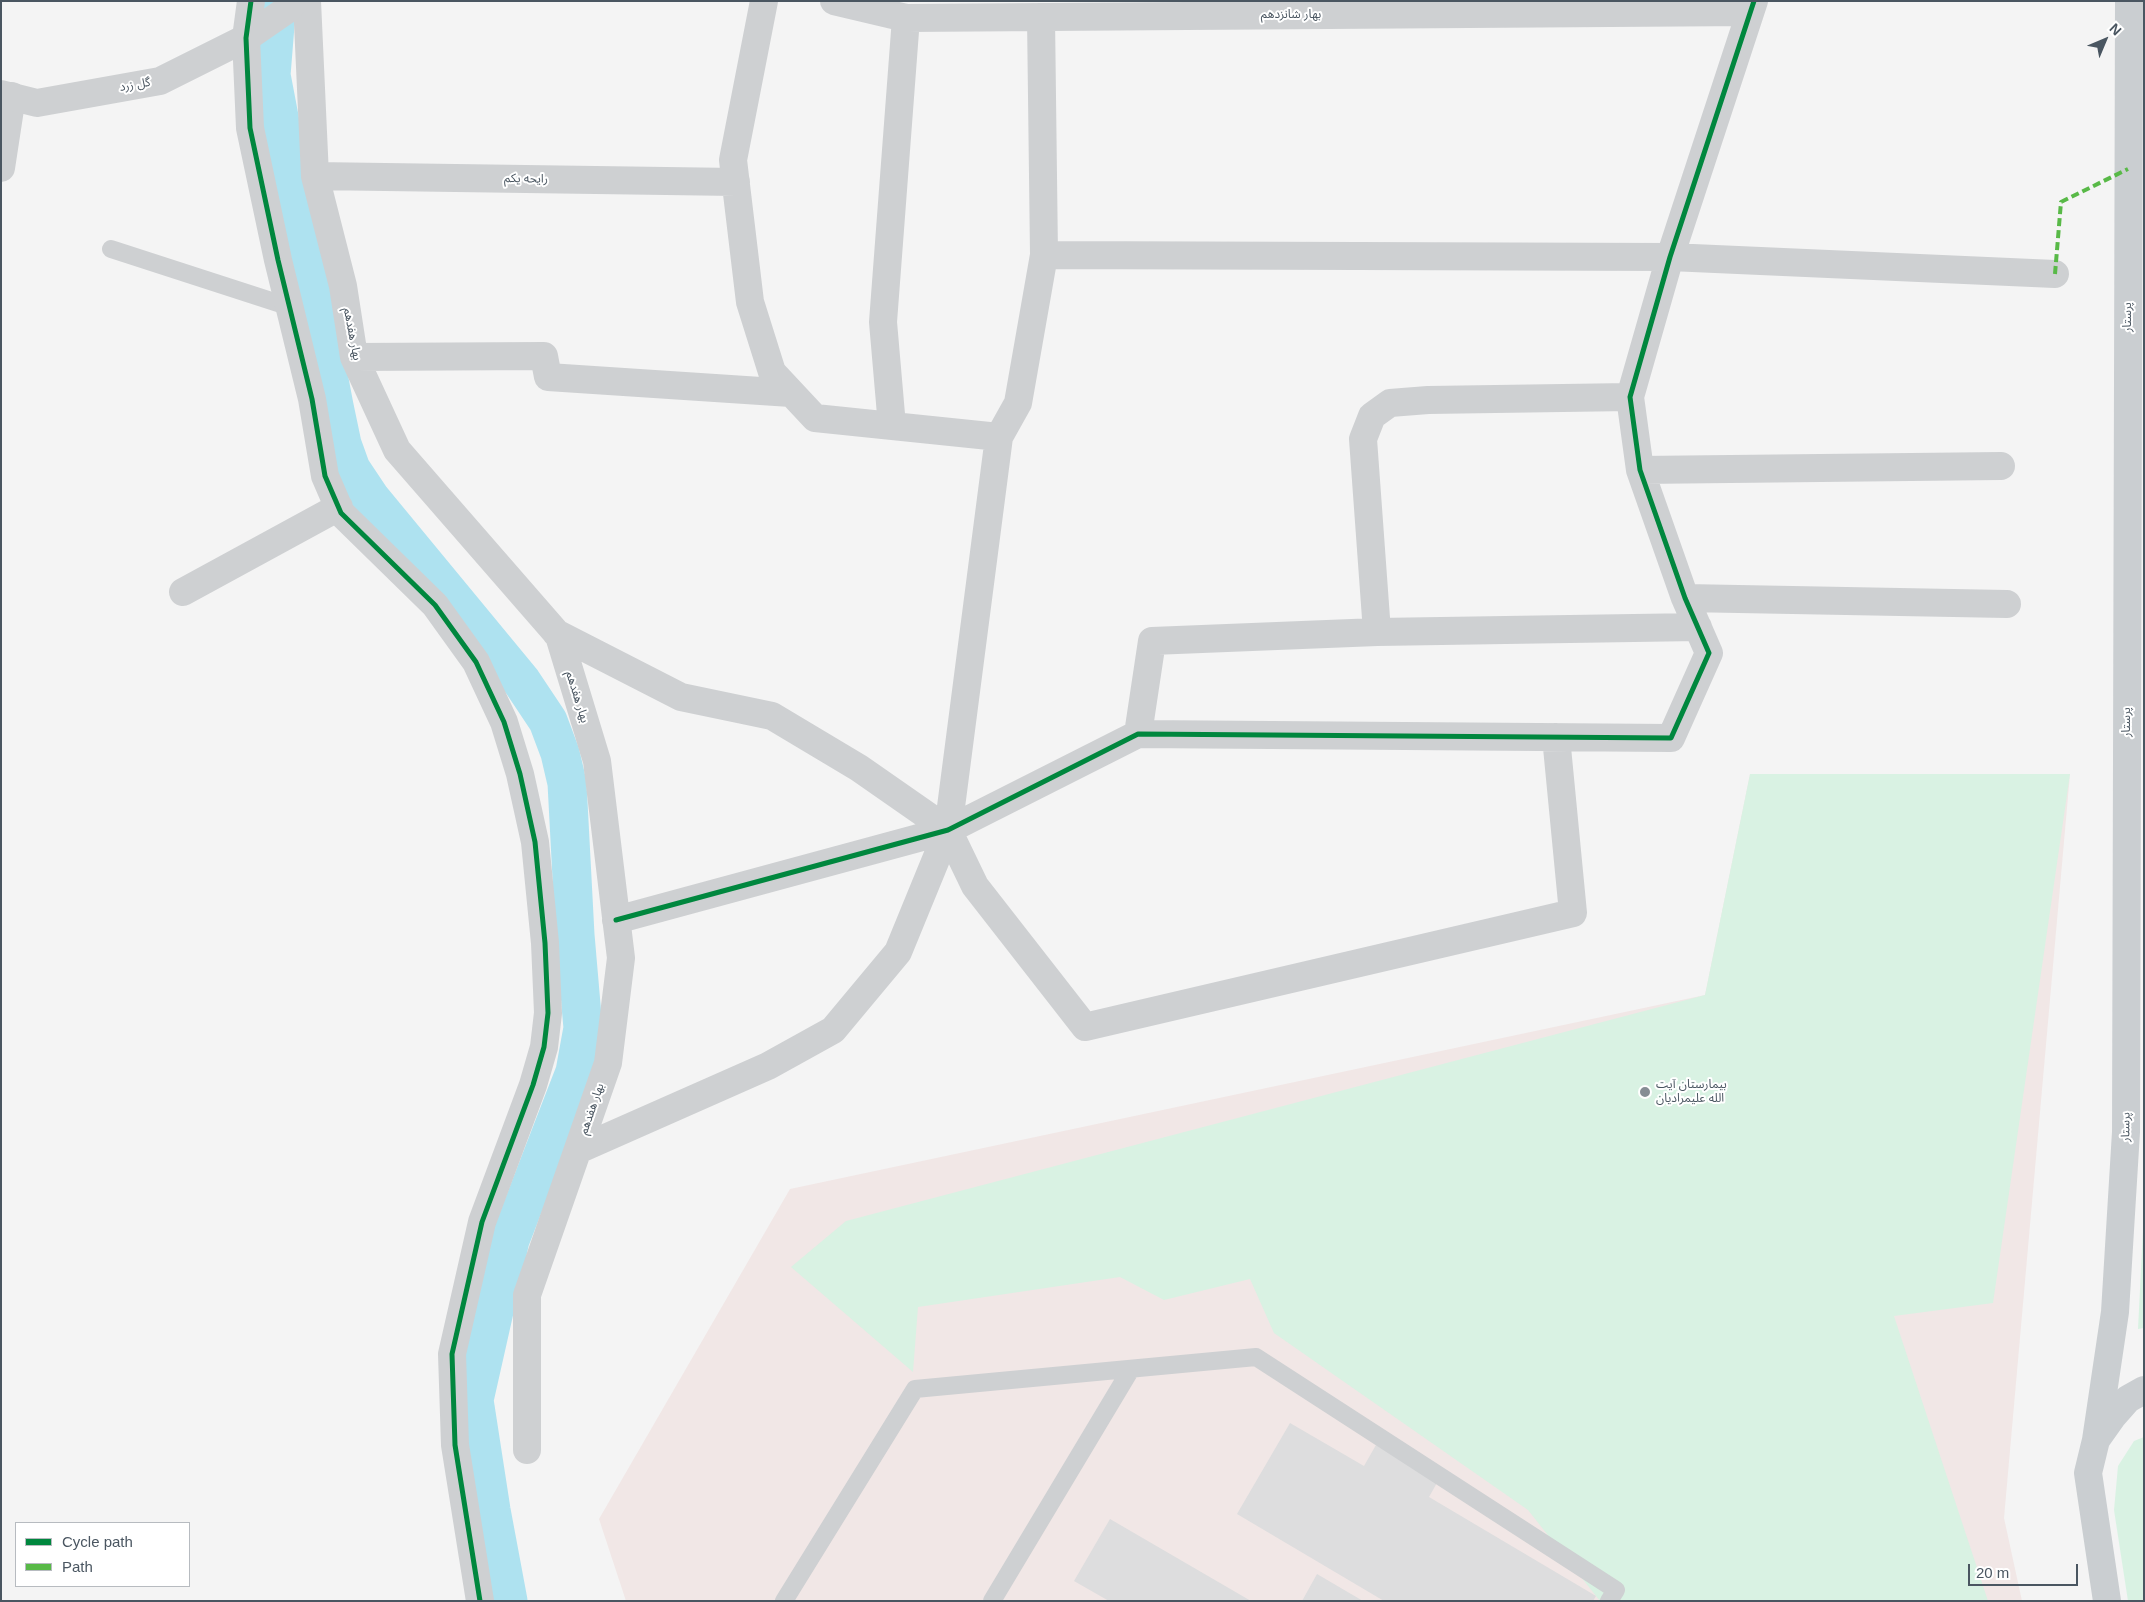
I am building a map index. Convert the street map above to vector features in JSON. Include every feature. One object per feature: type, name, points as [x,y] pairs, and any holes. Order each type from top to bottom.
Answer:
[{"type":"main road","name":"پرستار","points":[[2107,1601],[2088,1473],[2096,1440],[2115,1312],[2126,1132],[2129,1]]},
{"type":"main road","points":[[2096,1440],[2113,1416],[2128,1400],[2144,1390]]},
{"type":"street","points":[[251,1],[250,128],[312,400],[325,476],[341,513],[435,604],[476,662],[504,722],[520,774],[535,842],[545,943],[548,1013],[544,1046],[533,1084],[482,1222],[452,1354],[455,1445],[480,1601]]},
{"type":"street","points":[[764,1],[733,160],[750,302],[772,372],[815,418],[999,438]]},
{"type":"street","name":"بهار شانزدهم","points":[[834,1],[906,18],[1752,7]]},
{"type":"street","name":"گل زرد","points":[[7,95],[37,103],[160,81],[252,34],[297,4]]},
{"type":"street","name":"بهار هفدهم","points":[[297,4],[316,176],[343,286],[354,357],[397,450],[559,636],[596,761],[621,958],[608,1063],[527,1295],[527,1450]]},
{"type":"street","points":[[616,920],[948,830],[1138,734],[1671,738],[1709,653],[1685,598],[1640,470],[1630,397],[1670,256],[1752,7]]},
{"type":"street","points":[[578,1150],[768,1066],[833,1030],[898,952],[948,830],[999,438],[1018,403],[1044,254],[1041,17]]},
{"type":"street","points":[[892,426],[883,322],[906,18]]},
{"type":"street","points":[[1,168],[7,95]]},
{"type":"street","name":"رایحه یکم","points":[[316,176],[736,182]]},
{"type":"street","points":[[1044,254],[1670,256],[2055,274]]},
{"type":"street","points":[[354,357],[544,356],[548,377],[791,393]]},
{"type":"street","points":[[1377,632],[1363,439],[1372,416],[1390,403],[1428,400],[1630,397]]},
{"type":"street","points":[[1640,470],[2001,466]]},
{"type":"street","points":[[183,592],[339,507]]},
{"type":"street","points":[[1685,598],[2007,604]]},
{"type":"street","points":[[1138,734],[1152,641],[1377,632],[1698,627]]},
{"type":"street","points":[[556,633],[681,697],[772,716],[860,768],[948,830],[975,886],[1085,1027],[1573,913],[1556,737]]},
{"type":"lane","points":[[111,250],[290,307]]},
{"type":"lane","points":[[784,1601],[915,1389],[1256,1357],[1616,1590],[1609,1601]]},
{"type":"lane","points":[[992,1601],[1130,1369]]},
{"type":"shaded area","name":"بیمارستان آیت الله علیمرادیان","points":[[1750,774],[2070,774],[2004,1518],[2022,1601],[626,1601],[599,1519],[790,1189],[1705,995]]},
{"type":"green space","name":"بیمارستان آیت الله علیمرادیان","points":[[1750,774],[2070,774],[1993,1303],[1894,1316],[1988,1601],[1600,1601],[1528,1510],[1274,1333],[1250,1279],[1164,1300],[1120,1277],[918,1307],[913,1372],[791,1267],[846,1221],[1705,995]]},
{"type":"green space","points":[[2144,1209],[2144,1328],[2138,1329]]},
{"type":"green space","points":[[2144,1437],[2144,1601],[2128,1601],[2114,1510],[2118,1466],[2134,1441]]},
{"type":"building","points":[[1290,1423],[1364,1466],[1376,1445],[1438,1481],[1429,1497],[1596,1596],[1593,1601],[1384,1601],[1237,1514]]},
{"type":"building","points":[[1110,1519],[1251,1601],[1109,1601],[1074,1581]]},
{"type":"building","points":[[1317,1574],[1363,1601],[1302,1601]]},
{"type":"waterway","points":[[277,1],[271,75],[334,406],[342,444],[351,469],[371,499],[522,682],[548,721],[560,753],[567,783],[575,935],[583,1028],[575,1072],[510,1240],[474,1400],[491,1510],[508,1601]]},
{"type":"marked path","points":[[2055,274],[2061,202],[2128,169]]},
{"type":"cycle path","points":[[251,1],[246,38],[250,128],[278,260],[312,399],[325,476],[341,513],[435,605],[476,662],[504,722],[520,774],[535,842],[545,943],[548,1013],[544,1047],[533,1085],[482,1222],[452,1354],[455,1445],[480,1601]]},
{"type":"cycle path","points":[[616,920],[948,830],[1138,734],[1671,738],[1709,653],[1685,598],[1640,470],[1630,397],[1670,257],[1754,1]]},
{"type":"place","name":"بیمارستان آیت الله علیمرادیان","points":[[1645,1092]]}]
